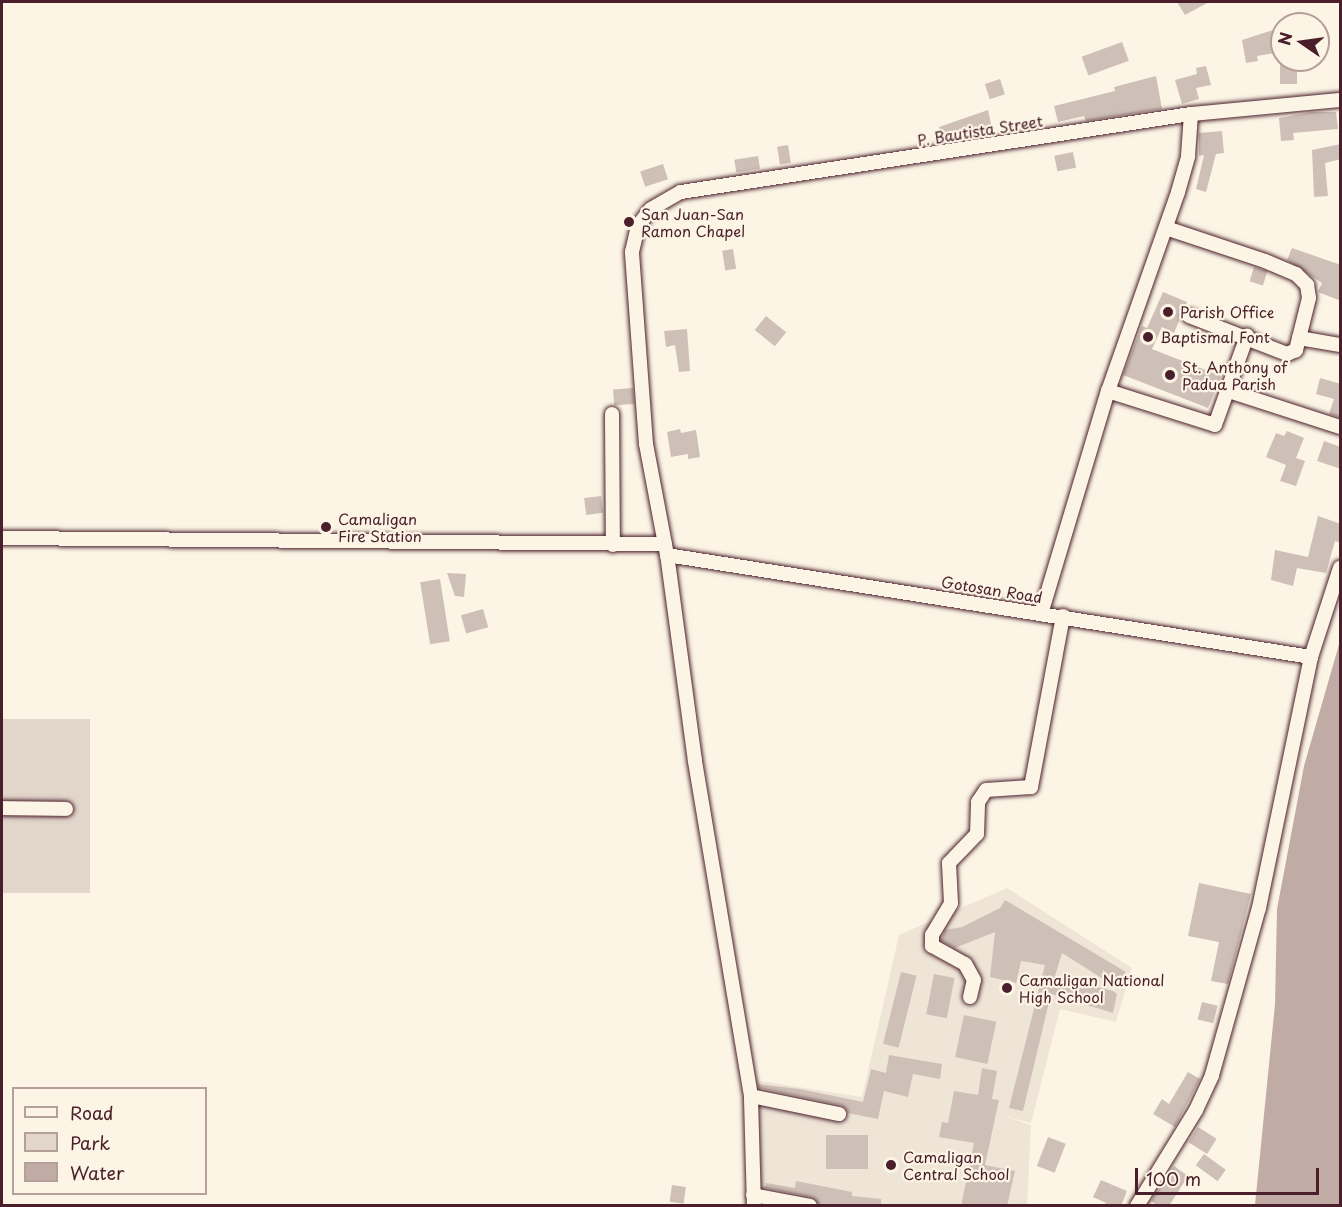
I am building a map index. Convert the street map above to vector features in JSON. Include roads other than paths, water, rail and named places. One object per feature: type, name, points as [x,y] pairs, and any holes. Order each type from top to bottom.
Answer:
[{"type":"street","name":"P. Bautista Street","points":[[666,549],[646,444],[632,252],[638,225],[651,209],[681,192],[1191,114],[1341,100]]},
{"type":"street","points":[[1041,614],[1108,391],[1166,228],[1188,156],[1191,114]]},
{"type":"street","points":[[1166,228],[1296,274],[1307,285],[1309,298],[1296,350],[1287,354],[1247,336],[1189,316]]},
{"type":"street","points":[[1108,391],[1215,425],[1247,336]]},
{"type":"street","points":[[1299,338],[1341,345]]},
{"type":"street","points":[[1229,391],[1341,427]]},
{"type":"street","points":[[612,414],[613,545]]},
{"type":"street","name":"Gotosan Road","points":[[2,538],[613,545],[666,549],[1041,614],[1311,657]]},
{"type":"street","points":[[666,549],[695,761],[751,1096],[753,1200],[810,1206]]},
{"type":"street","points":[[1137,1206],[1196,1110],[1218,1057],[1259,908],[1311,657],[1341,568]]},
{"type":"street","points":[[970,997],[974,980],[965,964],[932,945],[932,935],[951,903],[948,863],[977,834],[978,802],[986,790],[1031,787],[1063,616]]},
{"type":"street","points":[[2,808],[66,809]]},
{"type":"street","points":[[751,1096],[839,1114]]},
{"type":"water","points":[[1340,641],[1340,1205],[1255,1205],[1275,1004],[1277,909],[1304,766]]},
{"type":"place","name":"San Juan-San Ramon Chapel","points":[[629,222]]},
{"type":"place","name":"Parish Office","points":[[1168,312]]},
{"type":"place","name":"Baptismal Font","points":[[1148,337]]},
{"type":"place","name":"St. Anthony of Padua Parish","points":[[1170,375]]},
{"type":"place","name":"Camaligan Fire Station","points":[[326,527]]},
{"type":"place","name":"Camaligan National High School","points":[[1007,988]]},
{"type":"place","name":"Camaligan Central School","points":[[891,1165]]}]
